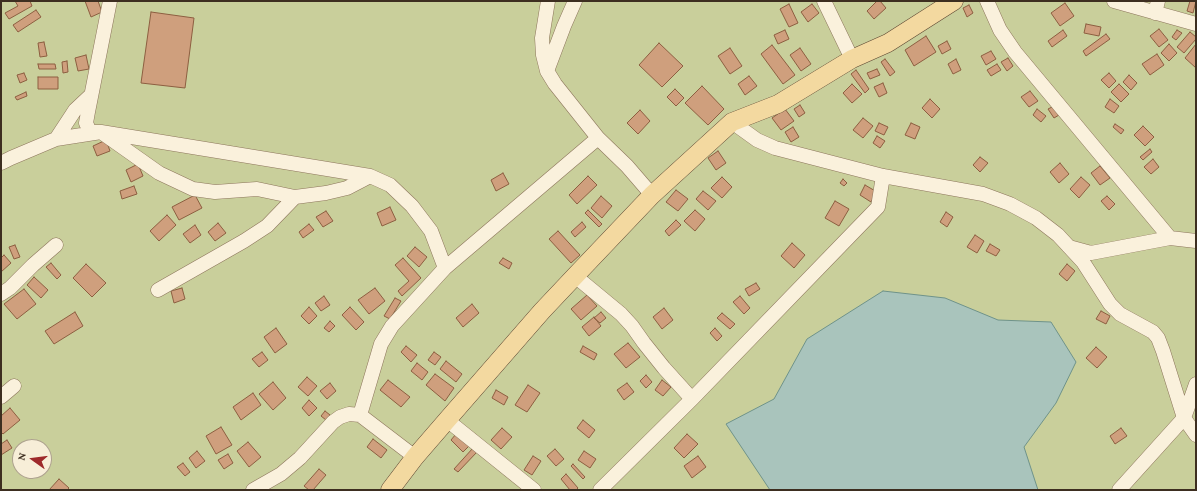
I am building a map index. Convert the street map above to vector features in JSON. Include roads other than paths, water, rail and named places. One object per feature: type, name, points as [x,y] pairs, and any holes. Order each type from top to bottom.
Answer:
[{"type":"main road","points":[[390,490],[415,457],[542,311],[652,195],[732,122],[778,104],[852,60],[888,43],[954,1]]},
{"type":"street","points":[[110,1],[86,123],[90,132],[101,132],[370,176],[390,185],[412,206],[431,231],[445,268]]},
{"type":"street","points":[[548,1],[542,38],[542,55],[548,71],[555,84],[598,138],[627,166],[652,195]]},
{"type":"street","points":[[548,71],[564,26],[575,1]]},
{"type":"street","points":[[824,1],[852,60]]},
{"type":"street","points":[[987,1],[1000,30],[1016,52],[1170,238]]},
{"type":"street","points":[[1114,1],[1157,7],[1196,24]]},
{"type":"street","points":[[56,139],[75,110],[91,95]]},
{"type":"street","points":[[732,122],[757,140],[775,148],[883,176],[983,194],[1010,204],[1036,218],[1058,235],[1083,262],[1110,304],[1120,314],[1153,332],[1158,338],[1184,418],[1196,435]]},
{"type":"street","points":[[1,163],[56,139],[101,132],[159,173],[193,189],[216,192],[257,189],[295,197],[326,193],[347,188],[370,176]]},
{"type":"street","points":[[360,415],[381,344],[392,326],[445,268],[598,138]]},
{"type":"street","points":[[600,490],[692,399],[878,206],[883,176]]},
{"type":"street","points":[[158,290],[244,241],[267,226],[295,197]]},
{"type":"street","points":[[1069,247],[1091,253],[1170,238],[1196,241]]},
{"type":"street","points":[[1,294],[10,288],[56,245]]},
{"type":"street","points":[[575,276],[621,314],[664,368],[692,399]]},
{"type":"street","points":[[1119,490],[1184,418],[1196,384]]},
{"type":"street","points":[[1,396],[14,386]]},
{"type":"street","points":[[253,490],[281,474],[300,458],[333,422],[340,416],[349,414],[360,415],[415,457]]},
{"type":"street","points":[[447,420],[534,490]]},
{"type":"water","points":[[883,291],[945,298],[998,320],[1051,322],[1076,362],[1056,403],[1024,447],[1038,490],[770,490],[726,424],[774,399],[807,339]]}]
